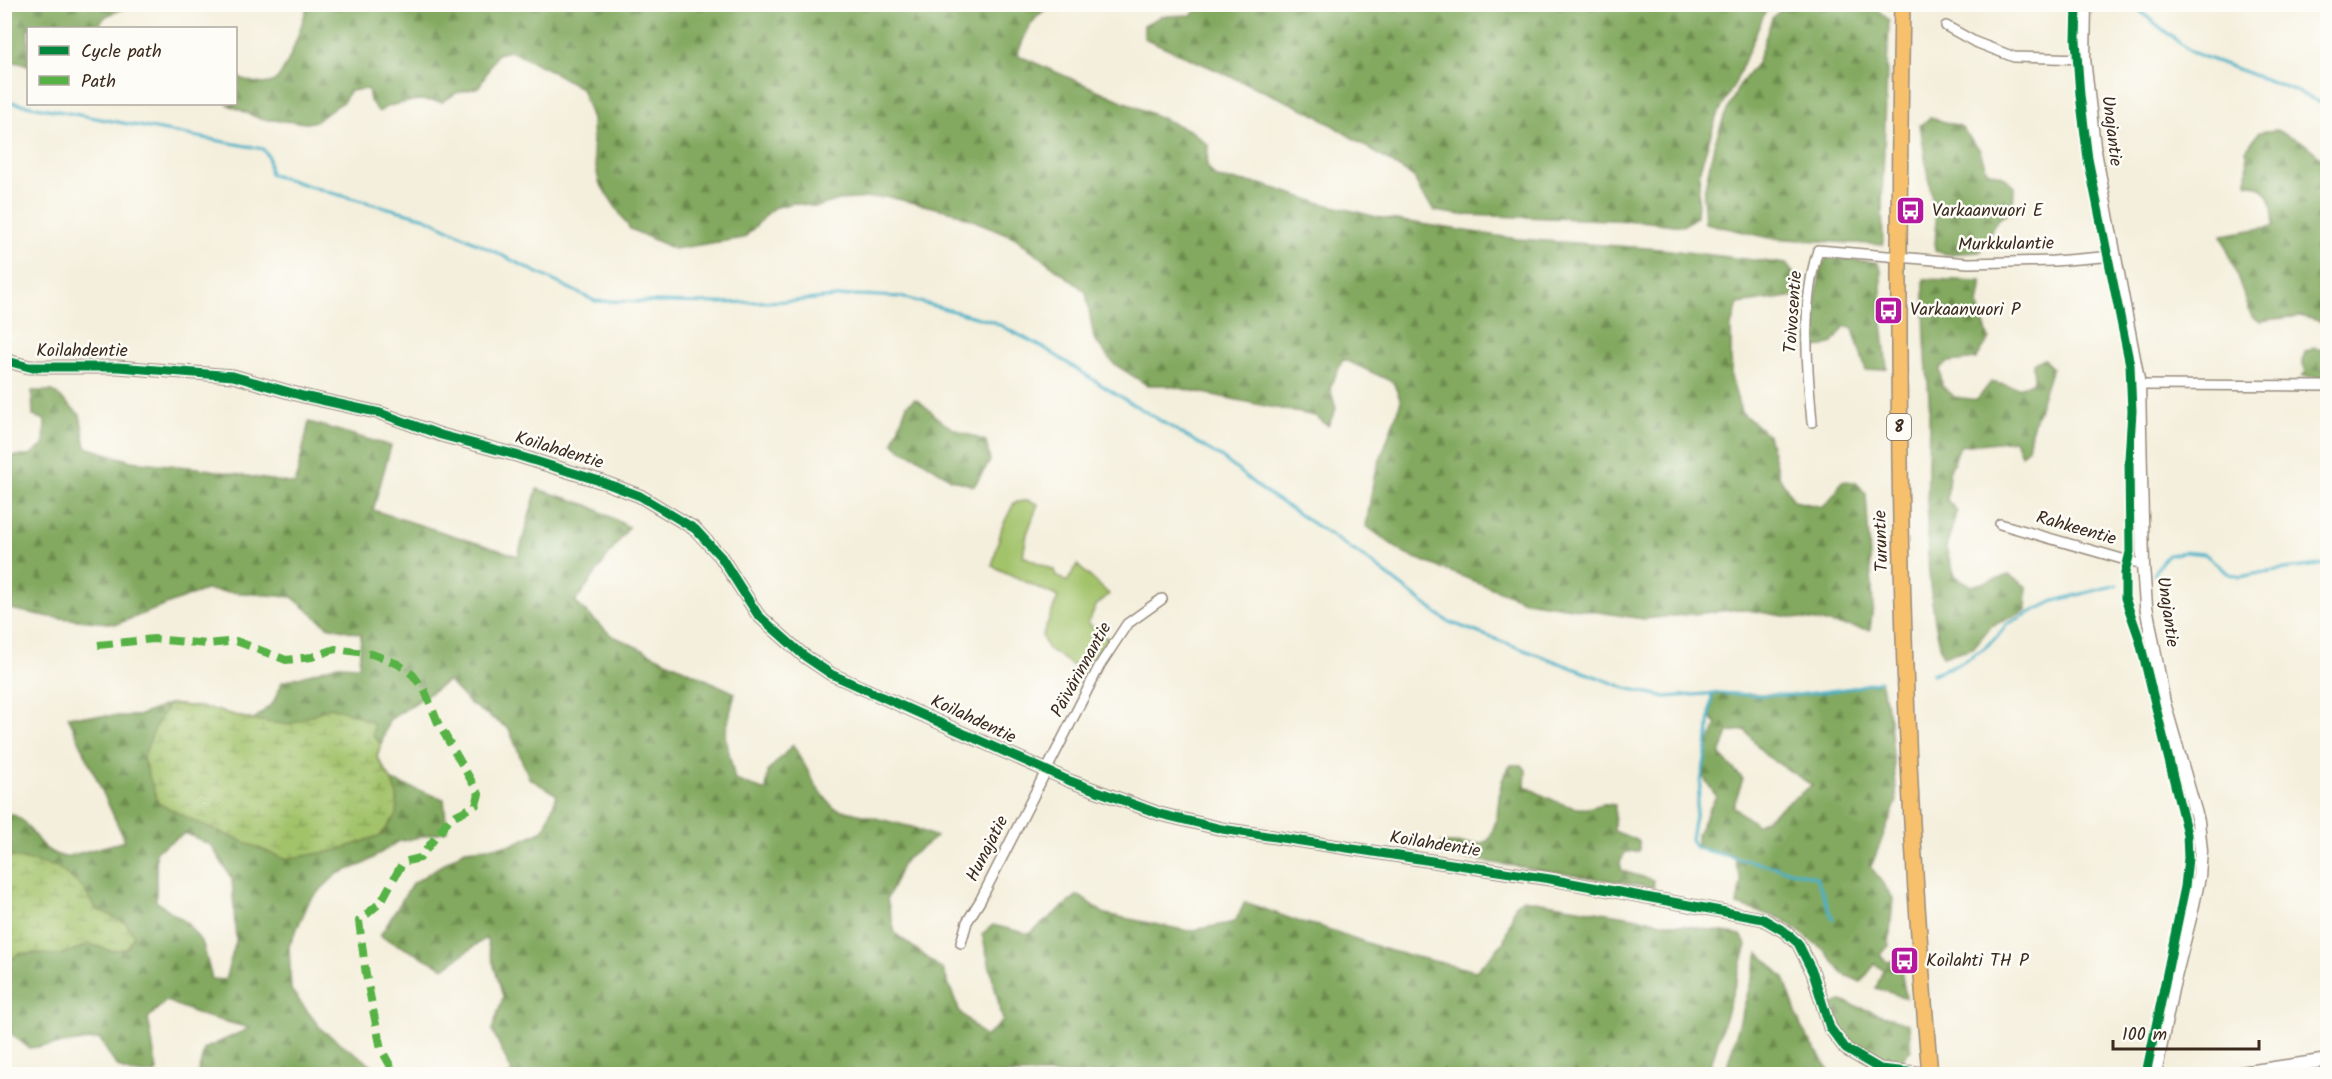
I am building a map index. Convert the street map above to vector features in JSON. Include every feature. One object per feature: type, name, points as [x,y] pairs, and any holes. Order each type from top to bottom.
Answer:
[{"type":"highway","name":"Turuntie","points":[[1902,4],[1898,257],[1901,544],[1919,950],[1928,1074]]},
{"type":"street","name":"Unajantie","points":[[2085,4],[2084,59],[2102,193],[2139,385],[2146,606],[2164,702],[2199,821],[2201,851],[2199,877],[2172,989],[2155,1074]]},
{"type":"street","points":[[1946,26],[1975,42],[2014,57],[2084,59]]},
{"type":"street","name":"Toivosentie","points":[[1812,422],[1806,345],[1811,270],[1818,250],[1898,257]]},
{"type":"street","name":"Murkkulantie","points":[[1898,257],[1968,263],[2054,261],[2115,256]]},
{"type":"street","name":"Koilahdentie","points":[[4,360],[29,367],[118,367],[233,376],[303,396],[380,413],[441,435],[516,454],[603,482],[640,496],[695,529],[721,556],[758,615],[803,655],[831,674],[1047,771],[1160,814],[1222,829],[1550,879],[1763,920],[1784,931],[1798,943],[1813,973],[1830,1028],[1846,1049],[1880,1069],[1928,1074]]},
{"type":"street","points":[[2139,385],[2328,386]]},
{"type":"street","name":"Rahkeentie","points":[[2000,524],[2143,565]]},
{"type":"street","name":"Päivärinnantie","points":[[1047,771],[1100,665],[1127,624],[1161,599]]},
{"type":"street","name":"Hunajatie","points":[[962,943],[967,922],[1047,771]]},
{"type":"street","points":[[2234,1074],[2275,1071],[2328,1060]]},
{"type":"street","points":[[1936,1074],[1958,1074]]},
{"type":"green space","points":[[5,4],[132,5],[106,16],[97,27],[27,27],[27,65],[5,60]]},
{"type":"green space","points":[[1201,4],[1773,5],[1765,12],[1736,81],[1716,118],[1700,169],[1697,216],[1683,226],[1640,221],[1462,215],[1435,211],[1421,193],[1414,177],[1313,113],[1144,38],[1144,25],[1162,16],[1192,15]]},
{"type":"green space","points":[[308,5],[1057,5],[1042,12],[1031,24],[1017,55],[1191,131],[1208,145],[1207,166],[1216,178],[1261,184],[1317,202],[1377,217],[1517,239],[1661,249],[1786,264],[1798,279],[1796,296],[1738,304],[1731,326],[1731,377],[1741,412],[1768,435],[1779,476],[1794,501],[1823,507],[1842,481],[1856,482],[1866,494],[1873,606],[1870,630],[1741,609],[1644,619],[1525,601],[1405,554],[1366,526],[1374,477],[1401,401],[1393,382],[1343,359],[1330,388],[1336,409],[1328,426],[1315,416],[1164,385],[1147,385],[1114,364],[1094,339],[1086,292],[1014,237],[953,212],[889,197],[839,200],[817,207],[794,203],[773,208],[744,238],[674,249],[630,229],[599,182],[593,151],[592,119],[581,88],[510,51],[497,54],[479,87],[456,93],[442,102],[418,100],[388,106],[379,112],[370,101],[368,89],[349,91],[344,101],[316,121],[307,123],[260,119],[229,105],[237,105],[237,76],[263,84],[272,82],[284,69]]},
{"type":"green space","points":[[1786,5],[1872,5],[1889,20],[1882,201],[1883,245],[1770,238],[1705,223],[1703,197],[1714,145],[1724,117],[1739,86],[1757,63],[1772,18]]},
{"type":"green space","points":[[1930,118],[1960,126],[1979,149],[1987,171],[2003,176],[2014,186],[2013,210],[1997,220],[1980,252],[1946,254],[1935,251],[1936,224],[1920,125]]},
{"type":"green space","points":[[2276,130],[2303,142],[2327,163],[2327,323],[2300,316],[2260,321],[2252,317],[2222,235],[2274,226],[2270,198],[2262,188],[2247,183],[2246,150],[2259,132]]},
{"type":"green space","points":[[1827,258],[1877,262],[1881,269],[1881,314],[1887,368],[1866,371],[1853,329],[1845,326],[1833,343],[1817,348],[1810,335],[1821,266]]},
{"type":"green space","points":[[1924,279],[1982,281],[1978,305],[1989,339],[1976,359],[1949,362],[1940,368],[1942,386],[1955,397],[1977,400],[1991,382],[2019,388],[2034,381],[2033,363],[2044,359],[2052,368],[2028,448],[2021,455],[2015,440],[1960,446],[1949,473],[1947,500],[1957,511],[1946,548],[1955,576],[1972,586],[2009,575],[2027,587],[2026,611],[1991,626],[1973,648],[1943,656],[1931,597],[1927,537],[1929,401]]},
{"type":"green space","points":[[2314,348],[2327,351],[2327,378],[2302,376],[2306,372],[2302,361],[2305,352]]},
{"type":"green space","points":[[32,391],[53,391],[80,415],[86,447],[131,461],[198,468],[295,484],[309,422],[391,446],[373,510],[518,556],[537,489],[588,505],[629,527],[575,602],[611,635],[735,693],[725,735],[735,780],[766,791],[768,771],[793,745],[820,792],[834,808],[912,827],[936,837],[904,861],[887,899],[895,933],[943,970],[960,1012],[985,1037],[1003,1021],[982,934],[993,925],[1029,934],[1078,895],[1105,914],[1189,931],[1235,922],[1245,902],[1387,950],[1476,971],[1503,943],[1516,904],[1523,899],[1741,935],[1747,945],[1708,1074],[510,1074],[512,1072],[492,1030],[503,997],[486,938],[444,968],[380,936],[412,884],[465,850],[511,845],[544,830],[557,795],[529,778],[509,729],[469,703],[448,681],[389,720],[377,757],[392,781],[444,799],[447,831],[397,842],[364,864],[337,874],[310,900],[289,946],[291,990],[322,1030],[385,1074],[198,1074],[204,1049],[250,1028],[204,1016],[166,1001],[148,1018],[157,1071],[154,1074],[132,1073],[120,1068],[100,1039],[29,1048],[5,1029],[5,812],[17,816],[24,822],[48,850],[65,857],[125,841],[68,716],[138,716],[169,704],[208,708],[253,720],[273,703],[282,682],[338,665],[359,666],[361,634],[327,626],[292,597],[205,590],[117,624],[50,617],[5,608],[4,449],[8,456],[28,456],[44,445],[45,420],[33,416]],"holes":[[[185,833],[211,845],[232,879],[236,941],[225,980],[212,979],[203,944],[187,923],[156,901],[156,851]]]},
{"type":"green space","points":[[915,399],[946,424],[986,441],[990,461],[974,486],[951,479],[917,457],[901,450],[893,442],[907,405]]},
{"type":"green space","points":[[1027,500],[1038,504],[1027,534],[1023,556],[1054,570],[1056,576],[1067,582],[1077,565],[1109,594],[1096,606],[1088,623],[1109,639],[1091,660],[1084,673],[1047,648],[1042,636],[1058,597],[992,566],[1002,527],[1014,503]]},
{"type":"green space","points":[[1880,681],[1890,719],[1897,801],[1871,867],[1893,898],[1889,946],[1880,954],[1887,962],[1899,959],[1906,998],[1876,988],[1883,970],[1875,964],[1861,982],[1843,974],[1823,949],[1782,919],[1737,905],[1741,882],[1734,857],[1697,848],[1697,834],[1716,796],[1702,775],[1707,747],[1717,724],[1710,716],[1712,693],[1797,695],[1852,688]],"holes":[[[1745,730],[1765,755],[1812,785],[1757,825],[1733,807],[1743,779],[1720,755],[1728,732]]]},
{"type":"green space","points":[[169,704],[208,708],[253,720],[289,725],[330,707],[373,723],[373,736],[381,744],[377,757],[392,781],[397,796],[397,814],[381,835],[339,850],[285,859],[196,822],[158,803],[143,758],[156,725]]},
{"type":"green space","points":[[1511,765],[1522,765],[1526,770],[1525,786],[1556,801],[1581,808],[1602,804],[1615,805],[1614,831],[1639,841],[1639,851],[1625,852],[1620,863],[1622,871],[1653,880],[1654,887],[1441,855],[1438,851],[1441,843],[1480,844],[1489,840],[1496,821],[1501,784]]},
{"type":"green space","points":[[5,855],[57,867],[83,888],[95,908],[126,923],[134,935],[127,948],[112,951],[90,944],[61,955],[19,953],[5,965]]},
{"type":"green space","points":[[1759,953],[1784,978],[1801,1027],[1830,1072],[1834,1074],[1725,1074]]},
{"type":"green space","points":[[1841,1001],[1909,1024],[1911,1050],[1898,1063],[1875,1061],[1849,1044],[1832,1005]]},
{"type":"waterway","points":[[2141,12],[2191,52],[2286,87],[2328,106]]},
{"type":"waterway","points":[[4,101],[263,149],[268,156],[270,174],[426,218],[595,301],[719,303],[794,301],[857,295],[901,297],[994,322],[1046,349],[1221,457],[1261,489],[1365,558],[1447,621],[1626,688],[1666,697],[1719,693],[1797,695],[1852,688],[1880,681]]},
{"type":"waterway","points":[[2154,575],[2162,561],[2169,555],[2184,552],[2205,554],[2229,574],[2240,577],[2328,564]]},
{"type":"waterway","points":[[1932,674],[1960,663],[1983,649],[2007,624],[2054,601],[2117,585]]},
{"type":"waterway","points":[[1712,693],[1707,747],[1691,839],[1696,848],[1816,877],[1833,919]]},
{"type":"marked path","points":[[98,645],[154,639],[207,644],[236,641],[286,660],[312,657],[335,649],[372,654],[398,664],[413,675],[425,691],[438,723],[479,794],[476,805],[450,818],[420,858],[403,862],[381,902],[359,921],[366,975],[381,1049],[395,1074]]},
{"type":"cycle path","points":[[2077,4],[2076,40],[2088,159],[2130,365],[2132,411],[2129,459],[2130,552],[2125,573],[2125,598],[2139,638],[2187,834],[2188,858],[2185,887],[2146,1074]]},
{"type":"cycle path","points":[[4,360],[29,367],[118,367],[233,376],[303,396],[380,413],[441,435],[603,482],[640,496],[695,529],[721,557],[758,615],[803,655],[831,674],[1070,781],[1160,814],[1222,829],[1550,879],[1763,919],[1784,931],[1798,943],[1813,973],[1830,1028],[1846,1049],[1880,1069],[1927,1074]]},
{"type":"place","name":"Varkaanvuori E","points":[[1911,211]]},
{"type":"place","name":"Varkaanvuori P","points":[[1889,310]]},
{"type":"place","name":"Koilahti TH P","points":[[1905,961]]}]
